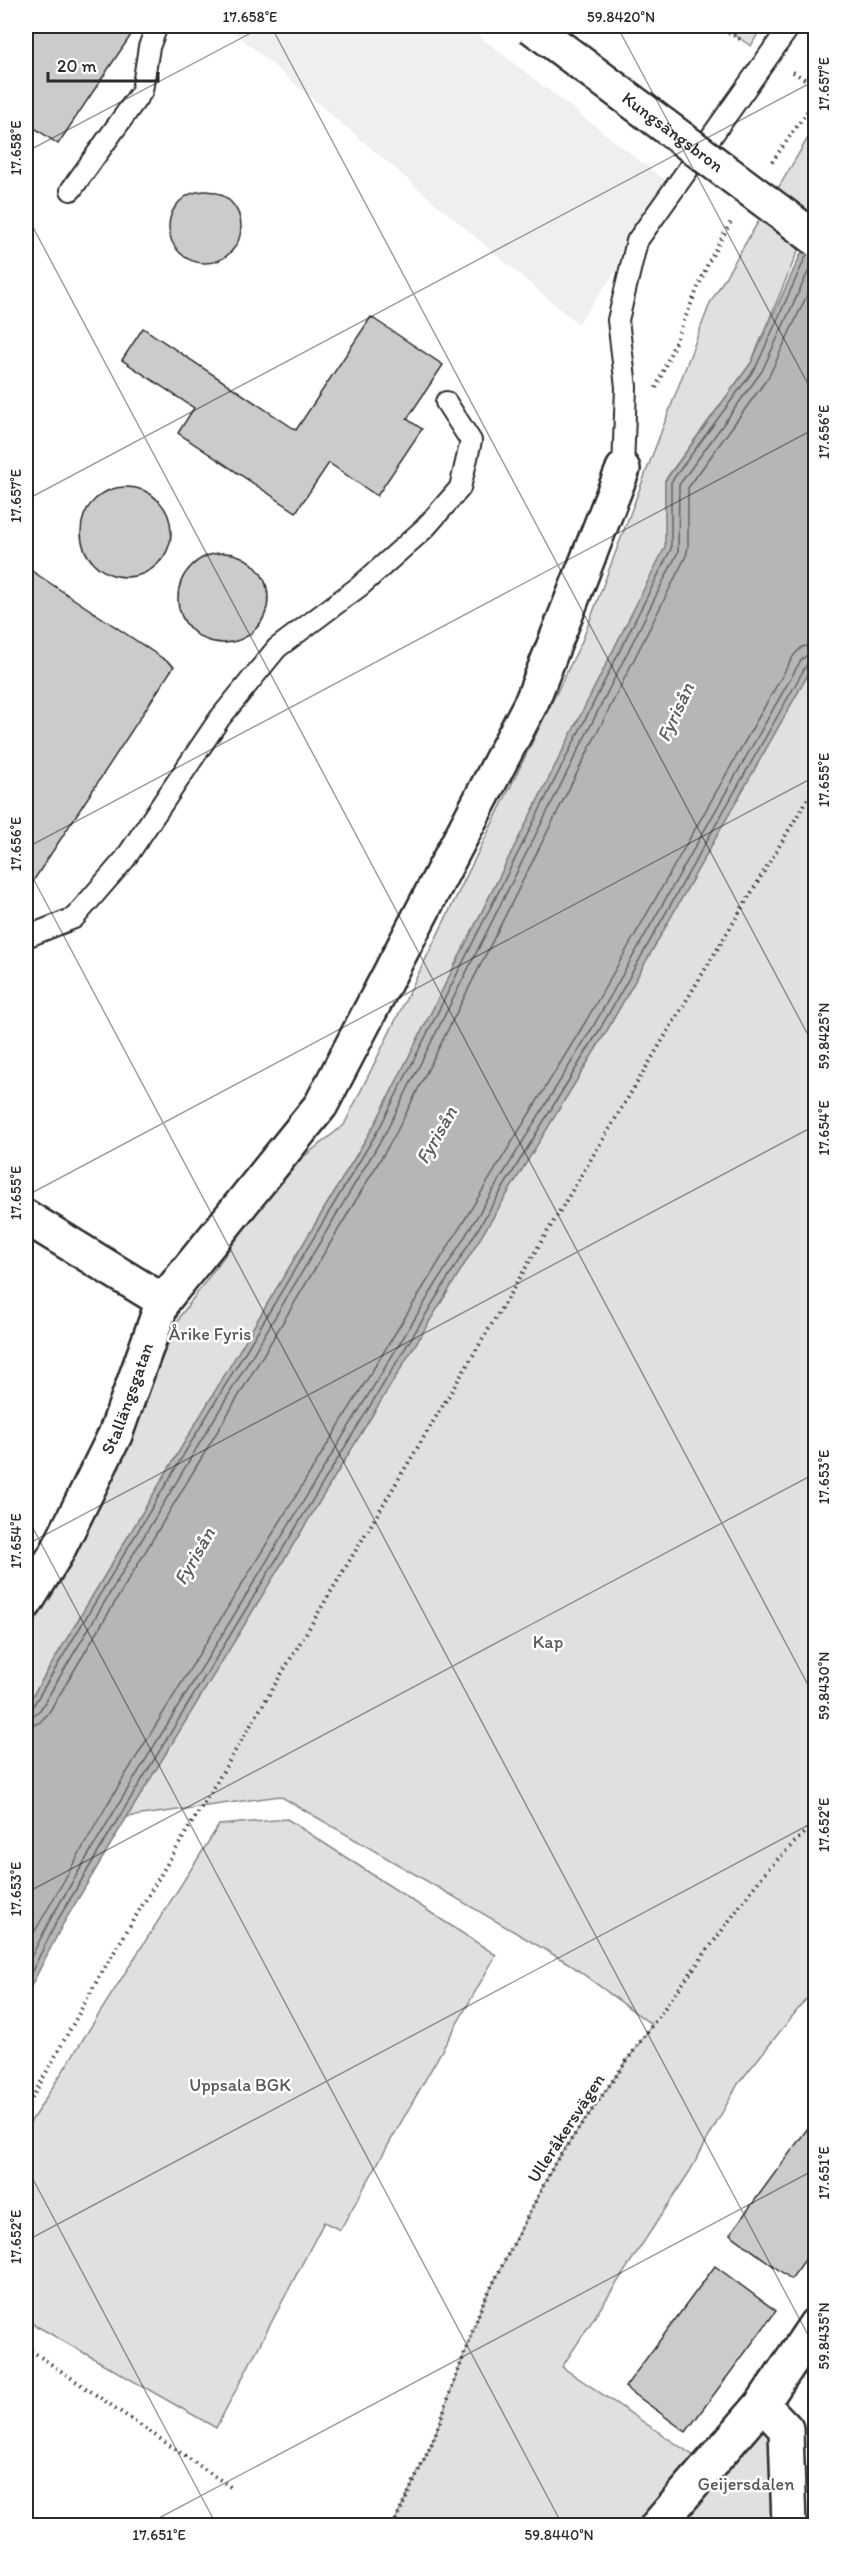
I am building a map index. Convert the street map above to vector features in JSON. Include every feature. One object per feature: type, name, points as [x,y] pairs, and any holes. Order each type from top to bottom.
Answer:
[{"type":"street","name":"Kungsängsbron","points":[[531,26],[816,239]]},
{"type":"street","name":"Stallängsgatan","points":[[26,1602],[57,1552],[115,1435],[163,1301],[321,1105],[532,701],[623,469]]},
{"type":"street","points":[[26,1217],[163,1301]]},
{"type":"street","points":[[657,2526],[762,2404],[816,2324]]},
{"type":"street","points":[[762,2404],[786,2429],[789,2526]]},
{"type":"lane","points":[[71,190],[142,91],[149,47],[156,26]]},
{"type":"lane","points":[[623,469],[626,387],[618,320],[637,241],[790,26]]},
{"type":"lane","points":[[26,937],[74,918],[125,859],[220,718],[277,648],[360,586],[425,528],[460,488],[471,441],[446,402]]},
{"type":"path","points":[[768,167],[816,99]]},
{"type":"path","points":[[655,392],[709,261],[735,216]]},
{"type":"path","points":[[26,2109],[98,1979],[816,785]]},
{"type":"path","name":"Ulleråkersvägen","points":[[393,2526],[432,2443],[482,2305],[556,2161],[652,2025],[766,1871],[816,1821]]},
{"type":"path","points":[[26,2347],[232,2488]]},
{"type":"shaded area","points":[[227,26],[466,26],[675,188],[578,324]]},
{"type":"green space","points":[[721,26],[762,26],[751,46]]},
{"type":"green space","name":"Årike Fyris","points":[[815,126],[815,210],[751,363],[665,480],[666,546],[375,1124],[26,1707],[26,1636],[71,1565],[181,1315],[288,1169],[344,1125],[582,641],[710,303]]},
{"type":"green space","name":"Kap","points":[[815,662],[815,1988],[738,2084],[690,2171],[562,2367],[709,2466],[762,2404],[789,2514],[756,2526],[393,2525],[432,2443],[482,2305],[556,2161],[652,2025],[568,1963],[280,1796],[127,1817],[606,1032]]},
{"type":"green space","name":"Uppsala BGK","points":[[287,1819],[496,1955],[340,2230],[324,2222],[216,2428],[26,2320],[26,2129],[219,1825]]},
{"type":"water","name":"Fyrisån","points":[[815,223],[815,662],[606,1032],[127,1817],[63,1924],[26,1996],[26,1707],[375,1124],[665,547],[665,481],[751,363]]},
{"type":"building","points":[[26,26],[130,26],[135,29],[58,144],[26,122]]},
{"type":"building","points":[[212,191],[231,201],[239,213],[241,227],[239,241],[231,253],[219,261],[198,263],[179,253],[171,241],[169,220],[179,201],[191,193]]},
{"type":"building","points":[[371,317],[443,365],[407,419],[422,429],[377,496],[329,463],[296,512],[178,433],[194,408],[122,360],[143,328],[296,430]]},
{"type":"building","points":[[126,487],[143,490],[158,500],[168,515],[171,532],[168,549],[158,564],[143,574],[126,577],[109,574],[94,564],[84,549],[81,532],[84,515],[94,500],[109,490]]},
{"type":"building","points":[[223,553],[240,556],[255,566],[265,581],[268,598],[265,615],[255,630],[240,640],[223,643],[206,640],[191,630],[181,615],[178,598],[181,581],[191,566],[206,556]]},
{"type":"building","points":[[26,567],[174,666],[26,892]]},
{"type":"building","points":[[816,2117],[816,2245],[791,2279],[730,2234]]},
{"type":"building","points":[[715,2266],[776,2311],[686,2432],[625,2387]]},
{"type":"park label","name":"Geijersdalen","points":[[746,2484]]}]
